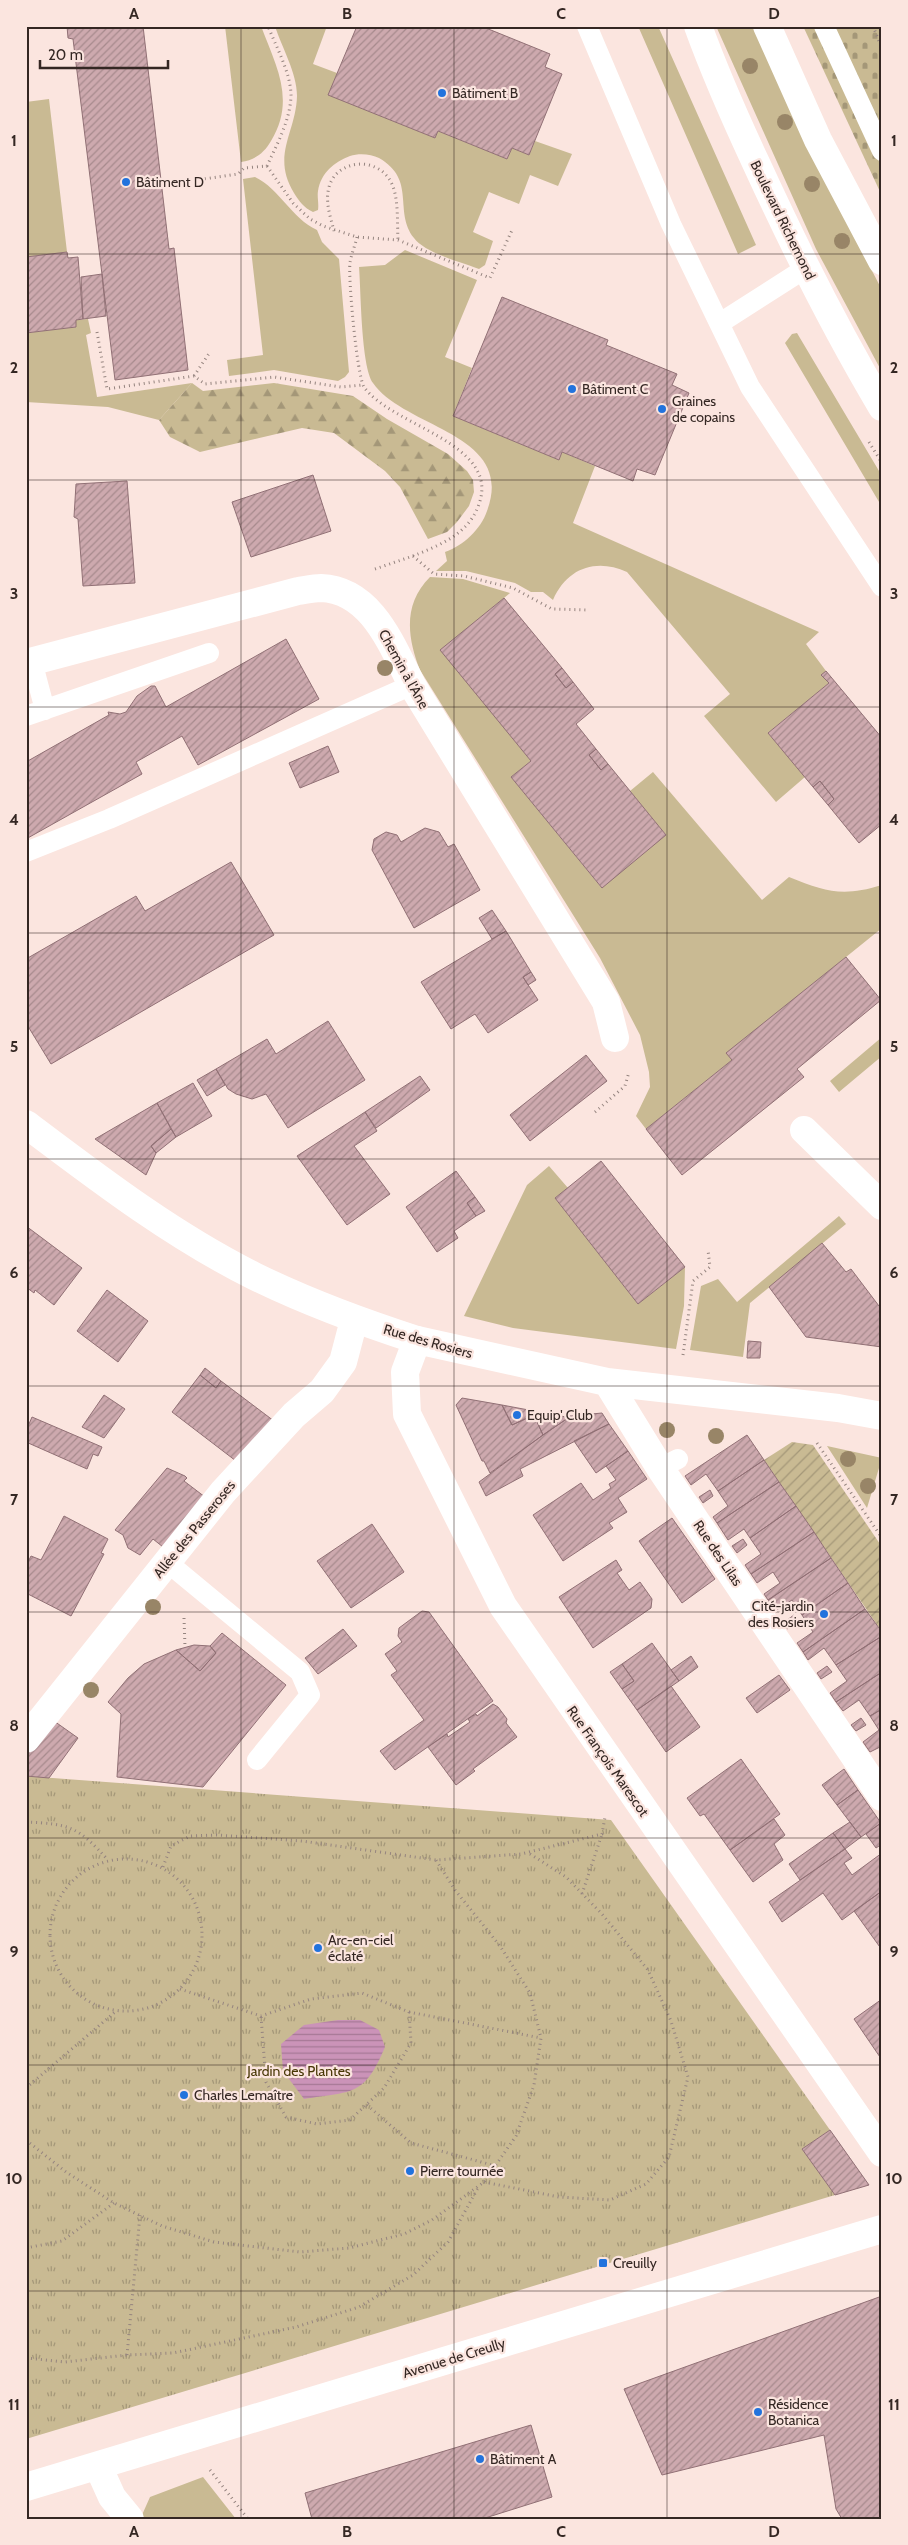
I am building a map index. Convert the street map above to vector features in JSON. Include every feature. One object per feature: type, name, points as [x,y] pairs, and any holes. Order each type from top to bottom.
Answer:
[{"type":"street","name":"Boulevard Richemond","points":[[698,26],[713,68],[806,268],[859,369],[882,407]]},
{"type":"street","points":[[767,26],[818,140],[882,261]]},
{"type":"street","name":"Chemin à l'Âne","points":[[29,662],[298,592],[320,588],[340,591],[368,609],[390,643],[412,685],[606,1002],[615,1038]]},
{"type":"street","name":"Rue des Rosiers","points":[[26,1124],[157,1219],[252,1275],[354,1320],[417,1340],[607,1382],[838,1408],[882,1416]]},
{"type":"street","points":[[804,1130],[882,1206]]},
{"type":"street","name":"Allée des Passeroses","points":[[26,1739],[223,1492],[294,1415],[322,1391],[343,1362],[354,1320]]},
{"type":"street","name":"Rue François Marescot","points":[[417,1340],[405,1372],[407,1414],[502,1606],[882,2153]]},
{"type":"street","name":"Rue des Lilas","points":[[607,1382],[669,1464],[882,1797]]},
{"type":"street","name":"Avenue de Creully","points":[[26,2487],[882,2229]]},
{"type":"street","points":[[98,2466],[112,2497],[130,2519]]},
{"type":"lane","points":[[587,26],[670,224],[750,387],[882,587]]},
{"type":"lane","points":[[824,26],[882,151]]},
{"type":"lane","points":[[720,323],[806,268]]},
{"type":"lane","points":[[26,716],[208,653]]},
{"type":"lane","points":[[29,662],[45,710]]},
{"type":"lane","points":[[26,852],[109,819],[412,685]]},
{"type":"lane","points":[[167,1562],[300,1672],[310,1695],[257,1760]]},
{"type":"path","points":[[267,166],[282,135],[291,96],[288,81],[268,26]]},
{"type":"path","points":[[873,26],[882,49]]},
{"type":"path","points":[[334,230],[328,192],[333,179],[342,168],[356,164],[370,164],[383,172],[392,183],[398,240]]},
{"type":"path","points":[[190,181],[238,174],[244,168],[267,166]]},
{"type":"path","points":[[267,166],[293,202],[310,219],[334,230],[357,237],[398,240],[490,278],[513,228]]},
{"type":"path","points":[[340,591],[353,576],[444,544],[464,528],[477,510],[483,493],[482,477],[474,464],[453,446],[392,411],[372,397],[362,385],[356,358],[350,264],[357,237]]},
{"type":"path","points":[[97,332],[107,389],[194,376],[205,384],[274,377],[332,386],[362,385]]},
{"type":"path","points":[[194,376],[210,352]]},
{"type":"path","points":[[413,556],[434,574],[464,576],[513,588],[552,608],[589,610]]},
{"type":"path","points":[[595,1112],[624,1086],[631,1065],[615,1038]]},
{"type":"path","points":[[683,1355],[693,1281],[710,1267],[708,1250]]},
{"type":"path","points":[[812,1435],[882,1538]]},
{"type":"path","points":[[582,1894],[602,1834],[613,1768]]},
{"type":"path","points":[[26,1822],[61,1824],[86,1835],[108,1860]]},
{"type":"path","points":[[163,1867],[171,1846],[190,1836],[217,1835],[302,1841],[436,1860],[527,1852],[602,1834]]},
{"type":"path","points":[[484,2182],[559,2197],[610,2200],[646,2184],[669,2158],[688,2078],[671,2021],[648,1970],[602,1914],[566,1878],[527,1852]]},
{"type":"path","points":[[127,1858],[163,1867],[182,1882],[195,1901],[202,1924],[202,1947],[195,1970],[180,1989],[162,2003],[140,2010],[116,2011],[94,2005],[74,1992],[60,1973],[51,1951],[50,1927],[56,1905],[68,1885],[87,1869],[108,1860],[127,1858]]},
{"type":"path","points":[[26,2140],[66,2172],[114,2203],[162,2226],[214,2242],[300,2252],[339,2249],[404,2234],[432,2220],[484,2182],[516,2136],[534,2085],[541,2038],[530,1993],[500,1946],[455,1890],[436,1860]]},
{"type":"path","points":[[180,1989],[260,2016],[311,1999],[362,1993],[409,2012],[541,2038]]},
{"type":"path","points":[[26,2088],[116,2011]]},
{"type":"path","points":[[260,2016],[266,2082],[286,2117],[317,2124],[350,2120],[384,2088],[411,2043],[409,2012]]},
{"type":"path","points":[[367,2105],[411,2143],[496,2166]]},
{"type":"path","points":[[26,2358],[65,2362],[127,2354],[174,2353],[229,2343],[296,2327],[359,2307],[413,2275],[448,2242],[480,2186]]},
{"type":"path","points":[[26,2248],[62,2241],[114,2203]]},
{"type":"path","points":[[127,2354],[140,2215]]},
{"type":"path","points":[[206,2465],[248,2519]]},
{"type":"green space","points":[[225,26],[261,26],[277,69],[283,97],[278,126],[271,141],[255,158],[241,162]]},
{"type":"green space","points":[[275,26],[327,26],[313,64],[337,73],[329,95],[435,138],[438,131],[507,159],[512,148],[529,155],[535,141],[572,154],[558,186],[530,175],[519,204],[489,192],[473,232],[493,241],[485,265],[479,269],[435,253],[414,238],[408,228],[405,217],[403,196],[398,176],[391,167],[379,158],[365,154],[354,155],[344,158],[329,169],[320,185],[318,210],[313,212],[302,204],[287,179],[285,167],[286,144],[296,109],[297,96],[295,78]]},
{"type":"green space","points":[[638,26],[658,26],[756,245],[738,254]]},
{"type":"green space","points":[[716,26],[754,26],[806,144],[882,290],[882,372],[816,249]]},
{"type":"green space","points":[[803,26],[882,26],[882,196]]},
{"type":"green space","points":[[49,99],[67,252],[26,257],[26,102]]},
{"type":"green space","points":[[255,177],[272,189],[308,225],[317,230],[322,242],[339,259],[349,372],[338,381],[274,370],[229,376],[227,360],[263,355],[243,179]]},
{"type":"green space","points":[[405,250],[477,280],[445,357],[472,368],[453,416],[559,460],[562,452],[595,466],[573,523],[819,632],[806,644],[826,671],[822,675],[829,683],[768,733],[805,777],[776,802],[704,716],[730,694],[627,572],[604,566],[584,569],[574,573],[566,580],[553,600],[543,592],[531,592],[515,583],[466,571],[436,571],[447,561],[445,552],[465,541],[484,518],[492,485],[486,465],[472,448],[453,435],[388,399],[373,383],[369,374],[364,345],[359,267],[385,265]]},
{"type":"green space","points":[[88,319],[91,333],[86,335],[97,397],[192,383],[159,420],[108,407],[26,402],[26,333],[76,327],[76,320]]},
{"type":"green space","points":[[797,333],[882,476],[882,507],[785,343],[792,334]]},
{"type":"green space","points":[[192,383],[203,391],[274,383],[353,396],[387,419],[448,454],[467,471],[473,480],[474,492],[469,506],[447,532],[428,539],[400,487],[385,471],[334,433],[302,428],[200,452],[170,437],[159,420]]},
{"type":"green space","points":[[430,577],[463,579],[510,593],[441,650],[531,761],[511,777],[601,887],[666,835],[630,791],[653,772],[762,900],[789,877],[824,889],[845,892],[882,885],[882,928],[727,1053],[732,1060],[646,1129],[636,1116],[650,1087],[649,1072],[640,1035],[600,958],[420,670],[412,645],[410,621],[415,598],[421,587]]},
{"type":"green space","points":[[882,1037],[882,1056],[839,1092],[830,1081]]},
{"type":"green space","points":[[549,1166],[568,1188],[555,1198],[638,1304],[685,1267],[684,1306],[676,1349],[513,1328],[464,1316],[527,1185]]},
{"type":"green space","points":[[839,1216],[846,1224],[750,1303],[743,1357],[690,1350],[701,1286],[718,1279],[737,1302]]},
{"type":"green space","points":[[792,1442],[813,1445],[882,1547],[882,1632],[764,1460]]},
{"type":"green space","points":[[827,1446],[882,1458],[867,1508]]},
{"type":"green space","name":"Jardin des Plantes","points":[[26,1776],[611,1820],[830,2130],[802,2149],[835,2195],[26,2439]]},
{"type":"green space","points":[[203,2477],[236,2519],[145,2519],[142,2515],[150,2497]]},
{"type":"shaded area","points":[[338,2020],[360,2020],[379,2030],[385,2047],[370,2075],[355,2089],[334,2095],[304,2099],[283,2071],[281,2044],[304,2025]]},
{"type":"building","name":"Bâtiment D","points":[[67,26],[143,26],[169,249],[174,248],[188,370],[115,380],[73,39],[68,38]]},
{"type":"building","name":"Bâtiment B","points":[[357,26],[481,26],[550,54],[545,67],[562,74],[529,155],[512,148],[507,159],[438,131],[435,138],[328,95]]},
{"type":"building","points":[[67,252],[68,258],[78,257],[83,319],[76,320],[76,327],[26,333],[26,257]]},
{"type":"building","points":[[102,274],[106,316],[83,319],[81,277]]},
{"type":"building","name":"Bâtiment C","points":[[502,297],[608,340],[606,345],[677,374],[672,385],[689,393],[655,475],[637,469],[633,481],[562,452],[559,460],[453,416]]},
{"type":"building","points":[[313,475],[331,531],[251,557],[232,502]]},
{"type":"building","points":[[127,481],[135,583],[83,586],[78,519],[74,517],[76,484]]},
{"type":"building","points":[[504,598],[562,668],[555,674],[566,688],[573,682],[594,709],[576,724],[596,749],[589,755],[601,770],[608,764],[666,835],[602,888],[511,777],[531,761],[440,650]]},
{"type":"building","points":[[286,639],[319,699],[198,765],[182,736],[136,762],[142,774],[26,839],[26,762],[109,715],[108,712],[120,714],[126,712],[137,696],[151,686],[155,686],[166,707]]},
{"type":"building","points":[[562,668],[573,682],[566,688],[555,674]]},
{"type":"building","points":[[826,671],[882,738],[882,824],[859,843],[828,805],[834,799],[820,781],[813,787],[768,733],[829,683],[821,675]]},
{"type":"building","points":[[328,746],[339,772],[300,788],[289,763]]},
{"type":"building","points":[[596,749],[608,764],[601,770],[589,755]]},
{"type":"building","points":[[820,781],[834,799],[828,805],[813,787]]},
{"type":"building","points":[[425,828],[439,832],[448,847],[454,844],[480,890],[414,928],[372,850],[374,839],[386,832],[397,835],[401,842]]},
{"type":"building","points":[[231,862],[274,935],[51,1064],[26,1023],[26,959],[136,896],[145,911]]},
{"type":"building","points":[[492,910],[506,931],[492,939],[479,918]]},
{"type":"building","points":[[506,931],[531,972],[523,977],[538,1000],[488,1033],[475,1014],[451,1029],[421,982]]},
{"type":"building","points":[[846,957],[881,1000],[797,1069],[804,1077],[682,1175],[646,1129],[732,1060],[726,1053]]},
{"type":"building","points":[[531,972],[536,980],[528,985],[523,977]]},
{"type":"building","points":[[328,1021],[365,1080],[288,1128],[266,1094],[252,1099],[236,1094],[228,1089],[216,1069],[267,1039],[276,1054]]},
{"type":"building","points":[[586,1055],[607,1081],[530,1141],[510,1115]]},
{"type":"building","points":[[216,1069],[225,1085],[207,1096],[197,1080]]},
{"type":"building","points":[[420,1076],[430,1090],[376,1128],[365,1112]]},
{"type":"building","points":[[193,1083],[212,1116],[176,1137],[157,1103]]},
{"type":"building","points":[[157,1103],[171,1129],[151,1146],[156,1153],[146,1175],[95,1139]]},
{"type":"building","points":[[365,1112],[377,1131],[354,1146],[390,1194],[347,1225],[297,1156]]},
{"type":"building","points":[[171,1129],[176,1137],[156,1153],[151,1146]]},
{"type":"building","points":[[601,1161],[685,1267],[638,1304],[555,1198]]},
{"type":"building","points":[[456,1171],[475,1197],[467,1203],[476,1216],[454,1231],[458,1238],[437,1252],[406,1207]]},
{"type":"building","points":[[475,1197],[485,1211],[476,1216],[467,1203]]},
{"type":"building","points":[[26,1226],[82,1268],[54,1305],[35,1290],[34,1293],[26,1287]]},
{"type":"building","points":[[822,1243],[846,1272],[851,1269],[879,1306],[882,1304],[882,1347],[806,1337],[769,1287]]},
{"type":"building","points":[[107,1290],[148,1321],[118,1362],[77,1331]]},
{"type":"building","points":[[748,1341],[761,1342],[760,1358],[747,1358]]},
{"type":"building","points":[[205,1368],[221,1381],[216,1388],[200,1375]]},
{"type":"building","points":[[200,1375],[216,1388],[221,1381],[274,1421],[236,1461],[172,1412]]},
{"type":"building","points":[[104,1395],[125,1409],[104,1438],[82,1427]]},
{"type":"building","points":[[462,1398],[502,1405],[512,1425],[534,1415],[543,1435],[490,1473],[484,1461],[482,1461],[456,1405]]},
{"type":"building","points":[[502,1405],[566,1417],[571,1416],[543,1435],[534,1415],[512,1425]]},
{"type":"building","points":[[602,1413],[609,1424],[520,1469],[523,1476],[486,1496],[479,1482],[543,1435],[571,1416]]},
{"type":"building","points":[[32,1417],[102,1447],[98,1456],[93,1454],[87,1469],[26,1442],[26,1431]]},
{"type":"building","points":[[609,1424],[628,1451],[596,1473],[574,1441]]},
{"type":"building","points":[[747,1435],[764,1460],[718,1491],[706,1474],[691,1485],[685,1476]]},
{"type":"building","points":[[628,1451],[647,1479],[618,1498],[627,1512],[609,1523],[613,1528],[563,1561],[533,1515],[581,1483],[593,1500],[611,1488],[609,1484],[616,1480],[606,1466]]},
{"type":"building","points":[[764,1460],[779,1482],[717,1523],[713,1517],[728,1506],[718,1491]]},
{"type":"building","points":[[167,1468],[185,1476],[187,1478],[184,1481],[205,1497],[163,1547],[153,1539],[140,1555],[128,1548],[123,1535],[115,1530]]},
{"type":"building","points":[[779,1482],[796,1506],[750,1538],[744,1529],[728,1540],[717,1523]]},
{"type":"building","points":[[710,1490],[713,1496],[703,1503],[699,1497]]},
{"type":"building","points":[[796,1506],[814,1532],[751,1574],[745,1565],[761,1554],[750,1538]]},
{"type":"building","points":[[64,1516],[108,1539],[101,1553],[104,1554],[71,1616],[26,1593],[26,1566],[31,1556],[41,1560]]},
{"type":"building","points":[[672,1518],[715,1579],[682,1603],[639,1541]]},
{"type":"building","points":[[372,1524],[404,1572],[351,1608],[317,1561]]},
{"type":"building","points":[[814,1532],[831,1558],[768,1600],[764,1594],[780,1583],[773,1572],[757,1583],[751,1574]]},
{"type":"building","points":[[743,1539],[747,1545],[737,1553],[732,1546]]},
{"type":"building","points":[[831,1558],[848,1583],[802,1615],[792,1600],[775,1611],[768,1600]]},
{"type":"building","points":[[616,1560],[622,1570],[617,1573],[629,1590],[640,1582],[652,1599],[651,1608],[593,1648],[559,1597]]},
{"type":"building","points":[[848,1583],[865,1609],[803,1652],[797,1643],[813,1632],[802,1615]]},
{"type":"building","points":[[865,1609],[882,1632],[882,1636],[836,1665],[824,1648],[808,1660],[803,1652]]},
{"type":"building","points":[[422,1611],[429,1612],[493,1701],[395,1770],[380,1751],[424,1720],[391,1675],[397,1671],[385,1654],[402,1642],[398,1636],[399,1628]]},
{"type":"building","points":[[794,1615],[798,1622],[787,1629],[783,1623]]},
{"type":"building","points":[[343,1629],[357,1646],[318,1674],[305,1658]]},
{"type":"building","points":[[222,1633],[286,1685],[203,1787],[117,1777],[121,1714],[108,1702],[128,1678],[144,1664],[176,1650],[200,1671],[216,1653],[210,1646]]},
{"type":"building","points":[[882,1636],[882,1672],[836,1702],[830,1693],[847,1681],[836,1665]]},
{"type":"building","points":[[652,1643],[679,1681],[637,1710],[622,1689],[634,1681],[622,1664]]},
{"type":"building","points":[[194,1645],[210,1646],[216,1653],[200,1671],[176,1650]]},
{"type":"building","points":[[691,1656],[698,1667],[679,1681],[671,1670]]},
{"type":"building","points":[[622,1664],[634,1681],[622,1689],[610,1672]]},
{"type":"building","points":[[827,1666],[832,1672],[821,1679],[817,1673]]},
{"type":"building","points":[[882,1672],[882,1709],[870,1716],[859,1700],[843,1711],[836,1702]]},
{"type":"building","points":[[779,1675],[790,1690],[757,1713],[746,1698]]},
{"type":"building","points":[[671,1686],[700,1727],[666,1752],[637,1710]]},
{"type":"building","points":[[493,1704],[498,1707],[507,1719],[506,1723],[517,1737],[473,1769],[475,1771],[456,1785],[428,1747],[447,1734],[448,1737],[470,1722],[468,1719],[476,1714],[477,1716]]},
{"type":"building","points":[[882,1709],[882,1746],[870,1752],[863,1742],[879,1730],[870,1716]]},
{"type":"building","points":[[861,1718],[866,1725],[856,1731],[851,1725]]},
{"type":"building","points":[[54,1721],[78,1738],[49,1778],[26,1776],[26,1757]]},
{"type":"building","points":[[741,1759],[780,1814],[730,1850],[704,1814],[700,1816],[687,1798]]},
{"type":"building","points":[[844,1769],[858,1790],[837,1805],[822,1785]]},
{"type":"building","points":[[858,1790],[881,1823],[861,1837],[837,1805]]},
{"type":"building","points":[[774,1819],[785,1835],[774,1844],[783,1860],[753,1882],[730,1850]]},
{"type":"building","points":[[850,1822],[861,1837],[845,1849],[833,1833]]},
{"type":"building","points":[[881,1823],[882,1844],[876,1848],[866,1834]]},
{"type":"building","points":[[833,1833],[845,1849],[800,1880],[789,1864]]},
{"type":"building","points":[[845,1849],[852,1858],[844,1863],[852,1875],[882,1853],[882,1891],[842,1920],[823,1893],[782,1922],[769,1902]]},
{"type":"building","points":[[882,1891],[882,1950],[854,1911]]},
{"type":"building","points":[[882,1999],[882,2060],[854,2019]]},
{"type":"building","points":[[830,2130],[869,2185],[835,2195],[802,2149]]},
{"type":"building","name":"Résidence Botanica","points":[[882,2296],[882,2519],[842,2519],[836,2509],[824,2435],[662,2475],[624,2389]]},
{"type":"building","name":"Bâtiment A","points":[[531,2425],[552,2497],[482,2519],[312,2519],[305,2493]]},
{"type":"place","name":"Bâtiment B","points":[[442,93]]},
{"type":"place","name":"Bâtiment D","points":[[126,182]]},
{"type":"place","name":"Bâtiment C","points":[[572,389]]},
{"type":"place","name":"Graines de copains","points":[[662,409]]},
{"type":"place","name":"Equip' Club","points":[[517,1415]]},
{"type":"place","name":"Cité-jardin des Rosiers","points":[[824,1614]]},
{"type":"place","name":"Arc-en-ciel éclaté","points":[[318,1948]]},
{"type":"place","name":"Charles Lemaître","points":[[184,2095]]},
{"type":"place","name":"Pierre tournée","points":[[410,2171]]},
{"type":"place","name":"Creuilly","points":[[603,2263]]},
{"type":"place","name":"Résidence Botanica","points":[[758,2412]]},
{"type":"place","name":"Bâtiment A","points":[[480,2459]]}]
